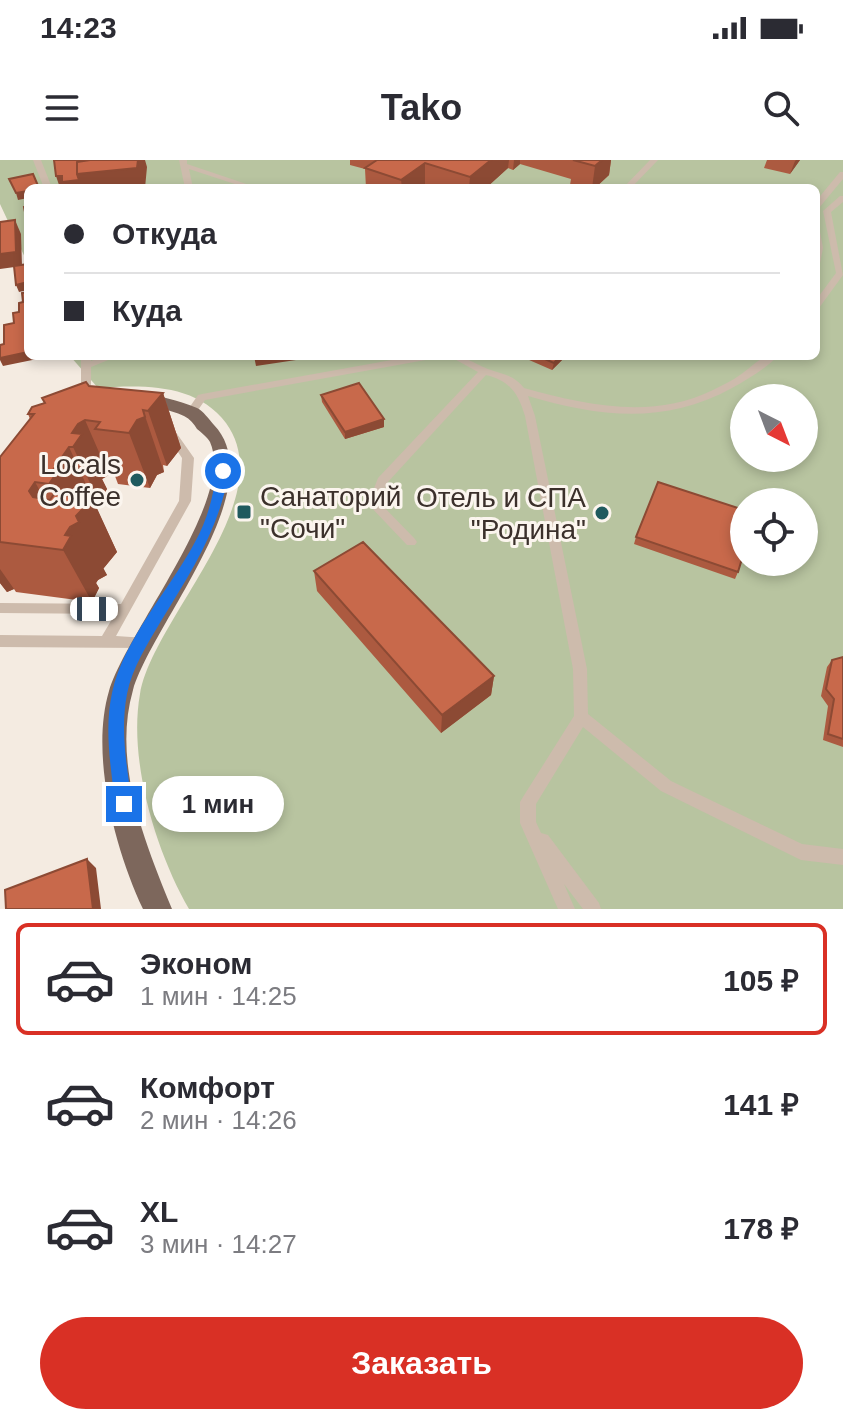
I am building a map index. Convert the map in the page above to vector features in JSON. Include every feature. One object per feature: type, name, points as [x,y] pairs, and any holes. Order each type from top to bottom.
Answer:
[{"type":"main road","points":[[71,412],[113,399],[159,399],[177,403],[205,420],[217,435],[223,454],[218,504],[202,542],[141,642],[120,691],[115,731],[126,829],[158,909]]},
{"type":"lane","points":[[37,160],[46,184]]},
{"type":"lane","points":[[631,184],[654,160]]},
{"type":"lane","points":[[183,162],[188,184]]},
{"type":"lane","points":[[183,162],[243,184]]},
{"type":"lane","points":[[820,201],[843,174]]},
{"type":"lane","points":[[820,300],[840,273],[827,211],[843,198]]},
{"type":"lane","points":[[833,234],[843,226]]},
{"type":"lane","points":[[71,412],[86,386],[87,360]]},
{"type":"lane","points":[[192,411],[202,397],[409,360]]},
{"type":"lane","points":[[462,360],[484,371],[507,376],[523,391],[571,407],[631,413],[685,406],[747,378],[768,360]]},
{"type":"lane","points":[[411,542],[374,504],[382,481],[484,371]]},
{"type":"lane","points":[[523,391],[580,669],[581,717],[528,802],[528,823],[567,909]]},
{"type":"lane","points":[[106,642],[185,501],[188,458],[171,434]]},
{"type":"lane","points":[[0,608],[125,609]]},
{"type":"lane","points":[[0,641],[141,642]]},
{"type":"lane","points":[[581,717],[666,786],[801,852],[843,857]]},
{"type":"lane","points":[[528,823],[593,909]]},
{"type":"green space","points":[[0,160],[843,160],[843,909],[189,909],[166,861],[148,805],[138,747],[137,720],[140,694],[150,664],[227,523],[238,487],[239,454],[226,423],[200,400],[150,387],[98,388],[74,360],[820,360],[820,184],[24,184],[24,255],[0,204]]},
{"type":"building","points":[[54,160],[90,160],[77,162],[79,180],[62,182],[62,176],[56,176]]},
{"type":"building","points":[[138,160],[137,168],[77,174],[77,162]]},
{"type":"building","points":[[377,160],[491,160],[470,177],[425,163],[401,180],[365,168]]},
{"type":"building","points":[[573,160],[602,160],[595,166]]},
{"type":"building","points":[[33,174],[37,184],[24,184],[24,192],[16,193],[9,179]]},
{"type":"building","points":[[15,220],[16,252],[0,254],[0,222]]},
{"type":"building","points":[[24,265],[24,283],[16,285],[14,266]]},
{"type":"building","points":[[22,293],[24,353],[0,358],[4,325],[14,323],[13,313],[19,312]]},
{"type":"building","points":[[86,382],[89,386],[163,393],[148,411],[143,410],[145,417],[137,420],[129,433],[95,429],[100,422],[85,420],[78,424],[72,433],[82,434],[53,470],[58,471],[49,484],[35,482],[29,491],[33,497],[50,500],[54,494],[92,499],[76,516],[79,522],[70,527],[65,535],[71,536],[63,550],[0,542],[0,457],[34,414],[28,414],[32,407],[45,403],[42,398]]},
{"type":"building","points":[[359,383],[384,419],[345,432],[321,395]]},
{"type":"building","points":[[658,482],[730,505],[730,569],[636,537]]},
{"type":"building","points":[[363,542],[494,676],[442,715],[314,571]]},
{"type":"building","points":[[843,657],[843,739],[828,734],[834,699],[826,689],[832,660]]},
{"type":"building","points":[[87,859],[93,909],[6,909],[5,890]]},
{"type":"place","name":"Locals Coffee","points":[[137,480]]},
{"type":"place","name":"Санаторий \"Сочи\"","points":[[244,512]]},
{"type":"place","name":"Отель и СПА \"Родина\"","points":[[602,513]]},
{"type":"route","points":[[124,804],[115,731],[120,691],[138,647],[202,542],[218,504],[223,471]]}]
